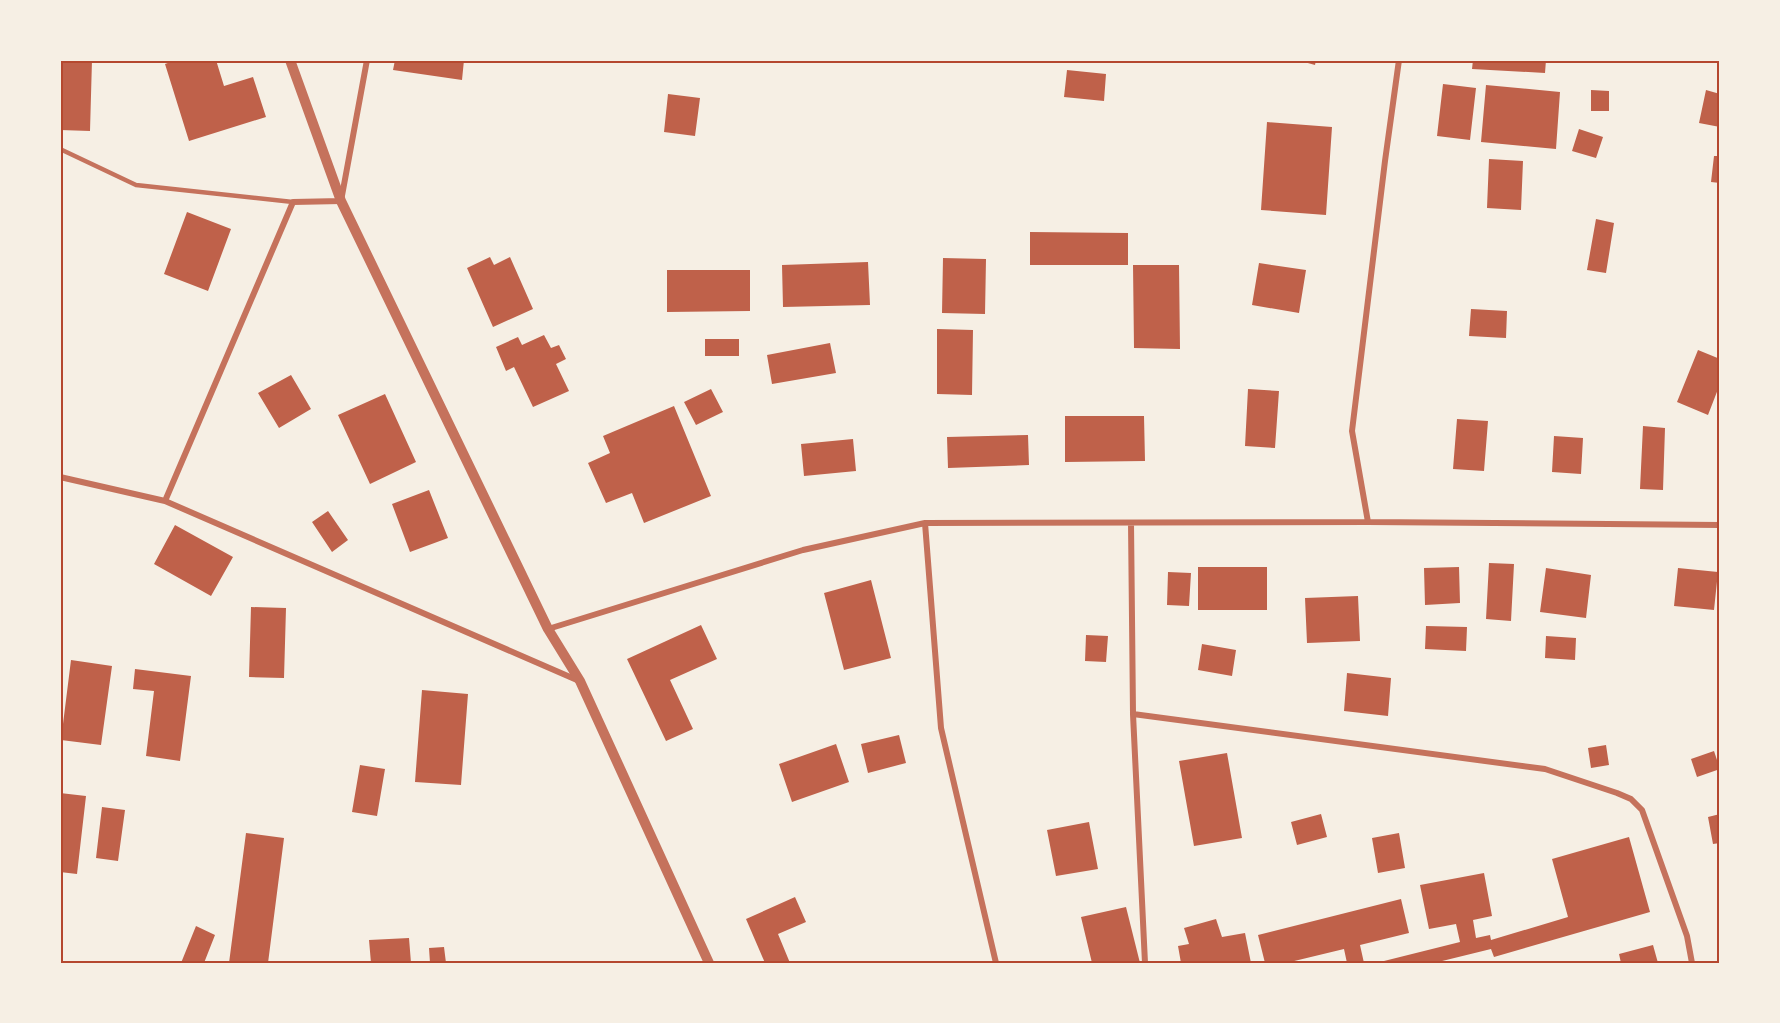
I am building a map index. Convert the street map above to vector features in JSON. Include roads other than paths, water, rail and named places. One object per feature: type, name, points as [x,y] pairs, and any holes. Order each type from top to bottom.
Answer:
[{"type":"street","points":[[290,60],[340,201],[548,629],[580,681],[709,963]]},
{"type":"street","points":[[340,201],[367,60]]},
{"type":"street","points":[[1368,522],[1352,431],[1399,60]]},
{"type":"street","points":[[165,501],[293,202],[340,201]]},
{"type":"street","points":[[60,477],[165,501],[580,681]]},
{"type":"street","points":[[548,629],[803,550],[925,523],[1368,522],[1720,525]]},
{"type":"street","points":[[925,523],[941,728],[996,963]]},
{"type":"street","points":[[1131,523],[1133,714],[1145,963]]},
{"type":"street","points":[[1133,714],[1545,769],[1617,793],[1631,800],[1642,810],[1687,936],[1692,963]]},
{"type":"lane","points":[[60,149],[136,185],[293,202]]}]
